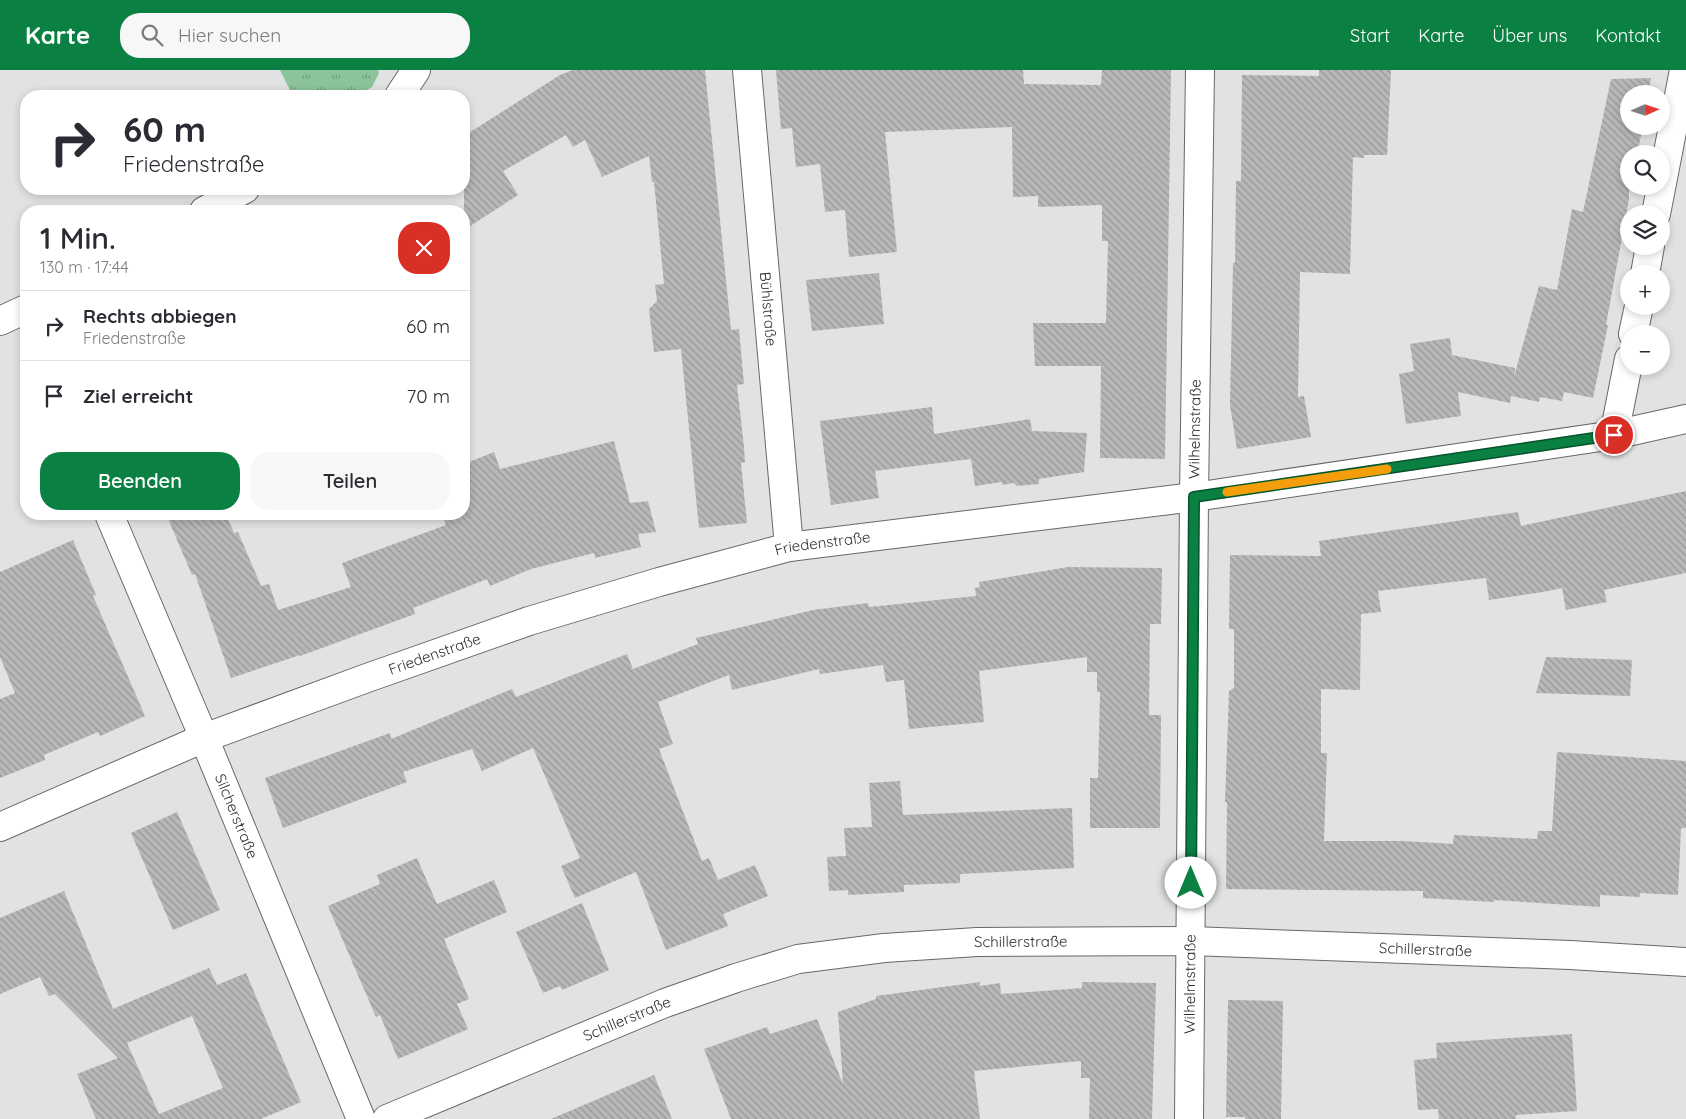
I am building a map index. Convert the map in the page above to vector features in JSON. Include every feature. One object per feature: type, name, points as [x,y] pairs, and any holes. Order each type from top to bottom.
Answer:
[{"type":"street","points":[[403,90],[416,70]]},
{"type":"street","name":"Bühlstraße","points":[[747,70],[789,547]]},
{"type":"street","name":"Wilhelmstraße","points":[[1189,1119],[1194,497],[1200,70]]},
{"type":"street","points":[[1658,205],[1684,70]]},
{"type":"street","points":[[215,205],[234,195]]},
{"type":"street","points":[[1614,435],[1626,375]]},
{"type":"street","name":"Friedenstraße","points":[[0,827],[204,738],[367,678],[529,621],[659,582],[789,547],[1194,497],[1614,435],[1686,419]]},
{"type":"street","name":"Silcherstraße","points":[[112,520],[204,738],[361,1119]]},
{"type":"street","name":"Schillerstraße","points":[[387,1119],[665,1003],[736,978],[798,959],[884,948],[977,942],[1191,941],[1570,955],[1686,962]]},
{"type":"green space","points":[[280,70],[378,70],[379,73],[372,87],[367,90],[290,90]]},
{"type":"building","points":[[573,70],[705,70],[731,330],[739,329],[744,384],[737,385],[744,447],[745,462],[741,463],[747,523],[699,528],[681,349],[654,352],[649,309],[657,301],[655,285],[664,284],[654,182],[652,182],[649,156],[602,177],[585,140],[573,147],[566,135],[503,171],[518,195],[470,226],[470,205],[464,205],[464,195],[470,195],[470,132],[560,75]]},
{"type":"building","points":[[776,70],[1023,70],[1024,84],[1101,85],[1102,70],[1171,70],[1165,459],[1100,458],[1101,366],[1035,366],[1033,323],[1106,323],[1108,241],[1102,241],[1102,205],[1038,207],[1038,196],[1013,197],[1012,127],[885,132],[897,252],[849,257],[845,210],[825,212],[820,164],[796,167],[792,128],[781,129]]},
{"type":"building","points":[[1319,70],[1391,70],[1387,155],[1364,155],[1364,158],[1353,157],[1350,274],[1300,272],[1298,397],[1304,396],[1311,437],[1237,449],[1230,405],[1236,181],[1241,181],[1242,75],[1319,76]]},
{"type":"building","points":[[1651,78],[1650,85],[1620,85],[1620,135],[1641,135],[1639,145],[1620,145],[1620,195],[1629,195],[1629,199],[1628,205],[1620,205],[1620,248],[1606,325],[1608,325],[1593,398],[1564,392],[1562,401],[1540,397],[1539,402],[1511,396],[1510,403],[1458,392],[1461,416],[1406,424],[1399,374],[1414,371],[1410,344],[1450,338],[1452,355],[1515,368],[1514,377],[1539,286],[1557,290],[1572,209],[1583,212],[1611,79]]},
{"type":"building","points":[[879,273],[884,324],[812,331],[806,280]]},
{"type":"building","points":[[932,407],[934,434],[1030,419],[1032,431],[1087,433],[1084,472],[1039,479],[1039,484],[1017,486],[1014,483],[1002,485],[1002,482],[975,486],[971,459],[875,471],[879,498],[831,505],[820,421]]},
{"type":"building","points":[[614,441],[630,503],[648,501],[656,532],[638,534],[641,547],[595,558],[594,553],[531,569],[490,586],[487,579],[413,608],[415,614],[300,656],[231,678],[195,574],[192,575],[169,520],[229,520],[234,533],[238,532],[261,586],[269,584],[278,610],[351,587],[342,563],[446,525],[444,520],[470,520],[470,462],[494,452],[500,469]]},
{"type":"building","points":[[1686,491],[1686,573],[1604,590],[1607,602],[1566,610],[1562,588],[1489,600],[1486,578],[1378,591],[1381,612],[1361,614],[1360,690],[1321,689],[1321,753],[1327,753],[1324,841],[1403,841],[1453,844],[1454,835],[1537,839],[1538,831],[1552,831],[1557,752],[1686,761],[1686,828],[1681,828],[1678,895],[1640,893],[1640,897],[1600,895],[1600,907],[1494,900],[1494,902],[1423,898],[1423,891],[1226,889],[1227,802],[1225,802],[1229,691],[1234,688],[1234,629],[1229,629],[1230,555],[1321,556],[1319,541],[1518,512],[1521,526]]},
{"type":"building","points":[[73,540],[96,595],[93,596],[145,716],[100,736],[98,732],[44,755],[45,760],[0,778],[0,699],[15,693],[0,657],[0,572]]},
{"type":"building","points":[[1068,567],[1162,568],[1161,624],[1150,624],[1149,715],[1161,715],[1160,828],[1090,828],[1090,778],[1098,778],[1100,692],[1097,692],[1097,672],[1087,672],[1087,657],[979,671],[984,722],[909,729],[904,680],[886,682],[883,665],[820,674],[819,669],[732,690],[729,675],[658,702],[673,744],[659,749],[702,861],[709,858],[718,880],[755,865],[768,896],[723,914],[728,926],[666,950],[636,872],[575,898],[561,866],[580,858],[533,748],[482,771],[472,749],[403,772],[407,782],[283,828],[265,778],[390,733],[391,739],[512,689],[516,697],[627,654],[633,669],[698,644],[696,638],[813,610],[868,603],[869,607],[976,596],[975,588],[980,587],[979,582]]},
{"type":"building","points":[[1546,657],[1632,660],[1630,696],[1536,693]]},
{"type":"building","points":[[900,781],[903,815],[1072,808],[1074,868],[960,874],[960,883],[904,885],[904,892],[848,895],[848,890],[829,891],[827,857],[846,856],[844,828],[872,827],[869,783]]},
{"type":"building","points":[[177,812],[220,910],[173,930],[131,833]]},
{"type":"building","points":[[417,858],[437,904],[494,880],[507,912],[444,939],[469,999],[457,1004],[468,1029],[398,1059],[380,1015],[376,1017],[328,906],[380,884],[377,875]]},
{"type":"building","points":[[64,891],[113,1009],[209,968],[217,985],[246,973],[301,1102],[261,1119],[96,1119],[77,1074],[118,1058],[55,994],[49,996],[40,977],[0,994],[0,918]],"holes":[[[192,1016],[223,1088],[159,1114],[127,1043]]]},
{"type":"building","points":[[582,903],[609,970],[562,990],[560,986],[543,993],[516,932]]},
{"type":"building","points":[[980,982],[980,986],[1000,983],[1001,994],[1082,988],[1082,982],[1156,983],[1152,1119],[1089,1119],[1090,1078],[1081,1078],[1081,1061],[974,1071],[980,1119],[731,1119],[704,1049],[767,1027],[770,1034],[817,1019],[843,1084],[838,1012],[876,999],[876,996]]},
{"type":"building","points":[[1228,1000],[1283,1001],[1281,1119],[1226,1117]]},
{"type":"building","points":[[1572,1034],[1577,1111],[1516,1115],[1516,1119],[1439,1119],[1438,1109],[1418,1110],[1414,1060],[1437,1058],[1436,1043]]},
{"type":"building","points":[[654,1075],[672,1119],[551,1119]]},
{"type":"slow traffic","points":[[1227,492],[1387,469]]},
{"type":"route","points":[[1191,883],[1194,497],[1614,435]]}]
